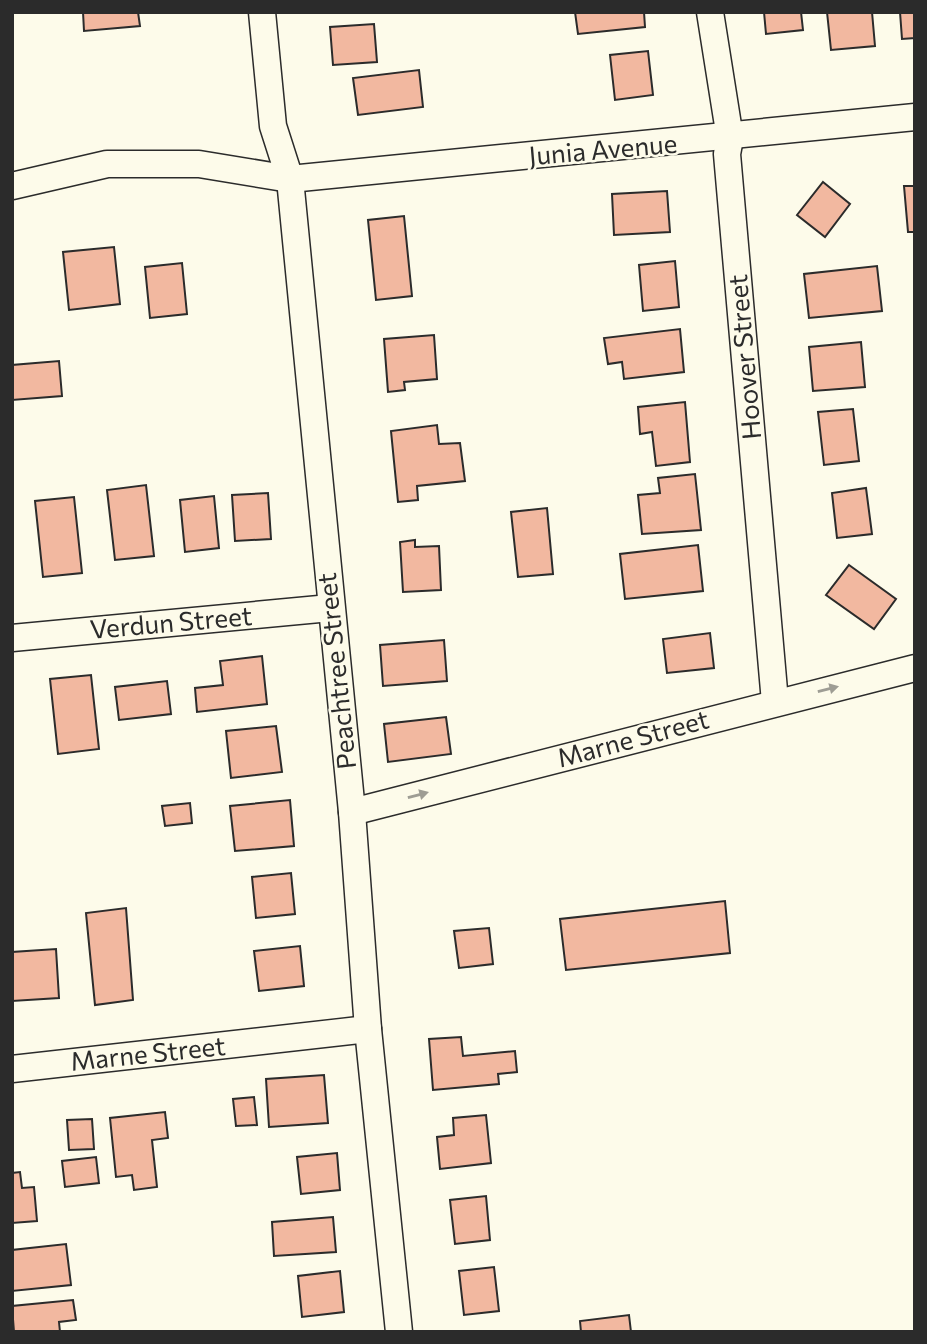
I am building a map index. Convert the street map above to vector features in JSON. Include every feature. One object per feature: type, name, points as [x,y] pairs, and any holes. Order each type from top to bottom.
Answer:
[{"type":"street","name":"Peachtree Street","points":[[262,12],[273,126],[290,179],[352,812],[368,1029],[399,1332]]},
{"type":"street","name":"Hoover Street","points":[[710,12],[730,138],[727,154],[775,702]]},
{"type":"street","name":"Junia Avenue","points":[[12,186],[107,164],[199,164],[290,179],[730,138],[915,117]]},
{"type":"street","name":"Verdun Street","points":[[12,638],[330,608]]},
{"type":"street","name":"Marne Street","points":[[352,812],[915,667]]},
{"type":"street","name":"Marne Street","points":[[12,1069],[368,1029]]},
{"type":"building","points":[[83,12],[138,12],[140,26],[84,31]]},
{"type":"building","points":[[575,12],[644,12],[645,27],[578,34]]},
{"type":"building","points":[[764,12],[801,12],[803,30],[766,34]]},
{"type":"building","points":[[827,12],[872,12],[875,46],[831,50]]},
{"type":"building","points":[[900,12],[915,12],[915,38],[902,39]]},
{"type":"building","points":[[374,24],[377,62],[333,65],[330,27]]},
{"type":"building","points":[[648,51],[653,95],[615,100],[610,55]]},
{"type":"building","points":[[419,70],[423,107],[358,115],[353,78]]},
{"type":"building","points":[[823,182],[850,204],[825,237],[797,215]]},
{"type":"building","points":[[904,186],[915,186],[915,232],[908,232]]},
{"type":"building","points":[[667,191],[670,232],[614,235],[612,194]]},
{"type":"building","points":[[404,216],[412,296],[376,300],[368,220]]},
{"type":"building","points":[[114,247],[120,304],[69,310],[63,252]]},
{"type":"building","points":[[675,261],[679,307],[643,311],[639,265]]},
{"type":"building","points":[[182,263],[187,314],[150,318],[145,267]]},
{"type":"building","points":[[877,266],[882,311],[809,318],[804,274]]},
{"type":"building","points":[[680,329],[684,372],[624,379],[622,362],[608,364],[604,338]]},
{"type":"building","points":[[434,335],[437,379],[404,382],[405,390],[388,392],[384,339]]},
{"type":"building","points":[[861,342],[865,387],[813,391],[809,347]]},
{"type":"building","points":[[59,361],[62,396],[12,400],[12,365]]},
{"type":"building","points":[[685,402],[690,462],[656,466],[652,432],[640,434],[638,407]]},
{"type":"building","points":[[853,409],[859,461],[824,465],[818,412]]},
{"type":"building","points":[[437,425],[439,444],[460,443],[465,481],[417,486],[418,500],[398,502],[391,431]]},
{"type":"building","points":[[695,474],[701,530],[642,534],[638,495],[660,493],[658,478]]},
{"type":"building","points":[[146,485],[154,556],[115,560],[107,490]]},
{"type":"building","points":[[866,488],[872,534],[837,538],[832,493]]},
{"type":"building","points":[[268,493],[271,539],[235,541],[232,495]]},
{"type":"building","points":[[214,496],[219,548],[185,552],[180,500]]},
{"type":"building","points":[[74,497],[82,573],[43,577],[35,501]]},
{"type":"building","points":[[547,508],[553,574],[518,577],[511,512]]},
{"type":"building","points":[[415,540],[415,547],[439,546],[441,590],[403,592],[400,542]]},
{"type":"building","points":[[698,545],[703,591],[625,599],[620,554]]},
{"type":"building","points":[[849,565],[896,599],[874,629],[826,595]]},
{"type":"building","points":[[710,633],[714,668],[667,673],[663,639]]},
{"type":"building","points":[[444,640],[447,681],[383,686],[380,645]]},
{"type":"building","points":[[262,656],[267,704],[197,712],[195,688],[223,685],[220,661]]},
{"type":"building","points":[[91,675],[99,749],[58,754],[50,679]]},
{"type":"building","points":[[167,681],[171,714],[119,720],[115,687]]},
{"type":"building","points":[[446,717],[451,754],[388,762],[384,724]]},
{"type":"building","points":[[276,726],[282,772],[231,778],[226,731]]},
{"type":"building","points":[[290,800],[294,846],[235,851],[230,806]]},
{"type":"building","points":[[190,803],[192,823],[165,826],[162,806]]},
{"type":"building","points":[[291,873],[295,914],[256,918],[252,877]]},
{"type":"building","points":[[725,901],[730,953],[566,970],[560,919]]},
{"type":"building","points":[[126,908],[133,1000],[95,1005],[86,913]]},
{"type":"building","points":[[489,928],[493,964],[459,968],[454,931]]},
{"type":"building","points":[[300,946],[304,986],[259,991],[254,951]]},
{"type":"building","points":[[56,949],[59,998],[12,1001],[12,952]]},
{"type":"building","points":[[461,1037],[463,1056],[515,1051],[517,1072],[498,1074],[499,1084],[433,1090],[429,1039]]},
{"type":"building","points":[[324,1075],[328,1123],[269,1127],[266,1079]]},
{"type":"building","points":[[254,1097],[257,1125],[236,1126],[233,1099]]},
{"type":"building","points":[[165,1112],[168,1138],[152,1140],[157,1187],[134,1190],[132,1175],[116,1177],[110,1118]]},
{"type":"building","points":[[486,1115],[491,1163],[440,1169],[437,1137],[454,1135],[453,1118]]},
{"type":"building","points":[[92,1119],[94,1149],[69,1150],[67,1120]]},
{"type":"building","points":[[337,1153],[340,1190],[301,1194],[297,1157]]},
{"type":"building","points":[[96,1157],[99,1183],[65,1187],[62,1161]]},
{"type":"building","points":[[20,1172],[22,1188],[34,1187],[37,1221],[12,1223],[12,1173]]},
{"type":"building","points":[[486,1196],[490,1240],[455,1244],[450,1200]]},
{"type":"building","points":[[333,1217],[336,1252],[274,1256],[272,1222]]},
{"type":"building","points":[[66,1244],[71,1285],[12,1291],[12,1250]]},
{"type":"building","points":[[494,1267],[499,1311],[464,1315],[459,1271]]},
{"type":"building","points":[[340,1271],[344,1312],[302,1317],[298,1276]]},
{"type":"building","points":[[73,1300],[76,1320],[59,1322],[60,1332],[14,1332],[12,1306]]},
{"type":"building","points":[[629,1315],[631,1332],[581,1332],[580,1321]]}]
